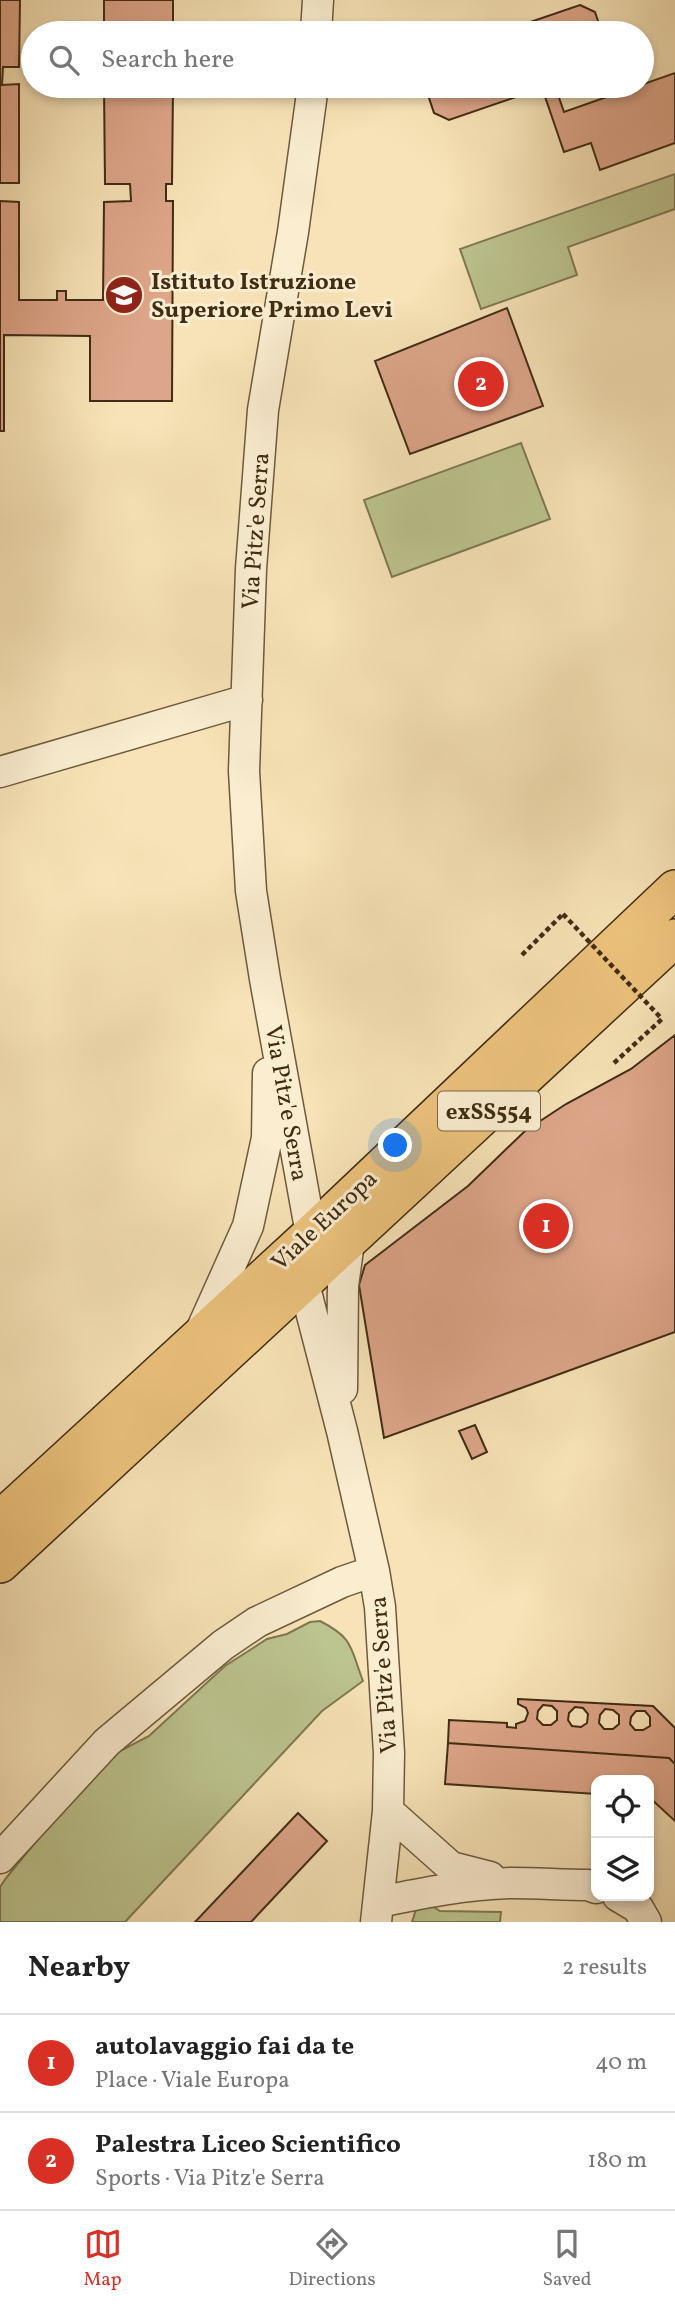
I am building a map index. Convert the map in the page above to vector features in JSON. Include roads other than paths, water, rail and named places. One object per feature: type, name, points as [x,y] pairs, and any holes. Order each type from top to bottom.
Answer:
[{"type":"main road","name":"Viale Europa","points":[[0,1520],[311,1234],[675,889]]},
{"type":"main road","name":"Viale Europa","points":[[0,1564],[675,938]]},
{"type":"street","points":[[317,21],[318,0]]},
{"type":"street","name":"Via Pitz'e Serra","points":[[311,98],[293,232],[263,410],[251,569],[244,771],[251,891],[311,1234],[304,1284],[342,1431],[380,1607],[389,1753],[388,1811],[378,1916]]},
{"type":"street","points":[[0,772],[247,700]]},
{"type":"street","name":"Via Pitz'e Serra","points":[[199,1336],[248,1226],[267,1138],[265,979]]},
{"type":"street","name":"Via Pitz'e Serra","points":[[342,1431],[343,1286],[349,1242]]},
{"type":"street","points":[[0,1858],[107,1742],[223,1645],[257,1622],[342,1582],[374,1571]]},
{"type":"street","points":[[388,1811],[451,1867],[514,1883]]},
{"type":"street","points":[[378,1916],[426,1892],[472,1885],[514,1883],[591,1886]]},
{"type":"street","points":[[626,1901],[638,1908],[646,1922]]},
{"type":"place","name":"Istituto Istruzione Superiore Primo Levi","points":[[124,295]]},
{"type":"place","name":"Palestra Liceo Scientifico","points":[[481,384]]},
{"type":"place","name":"autolavaggio fai da te","points":[[546,1226]]}]
